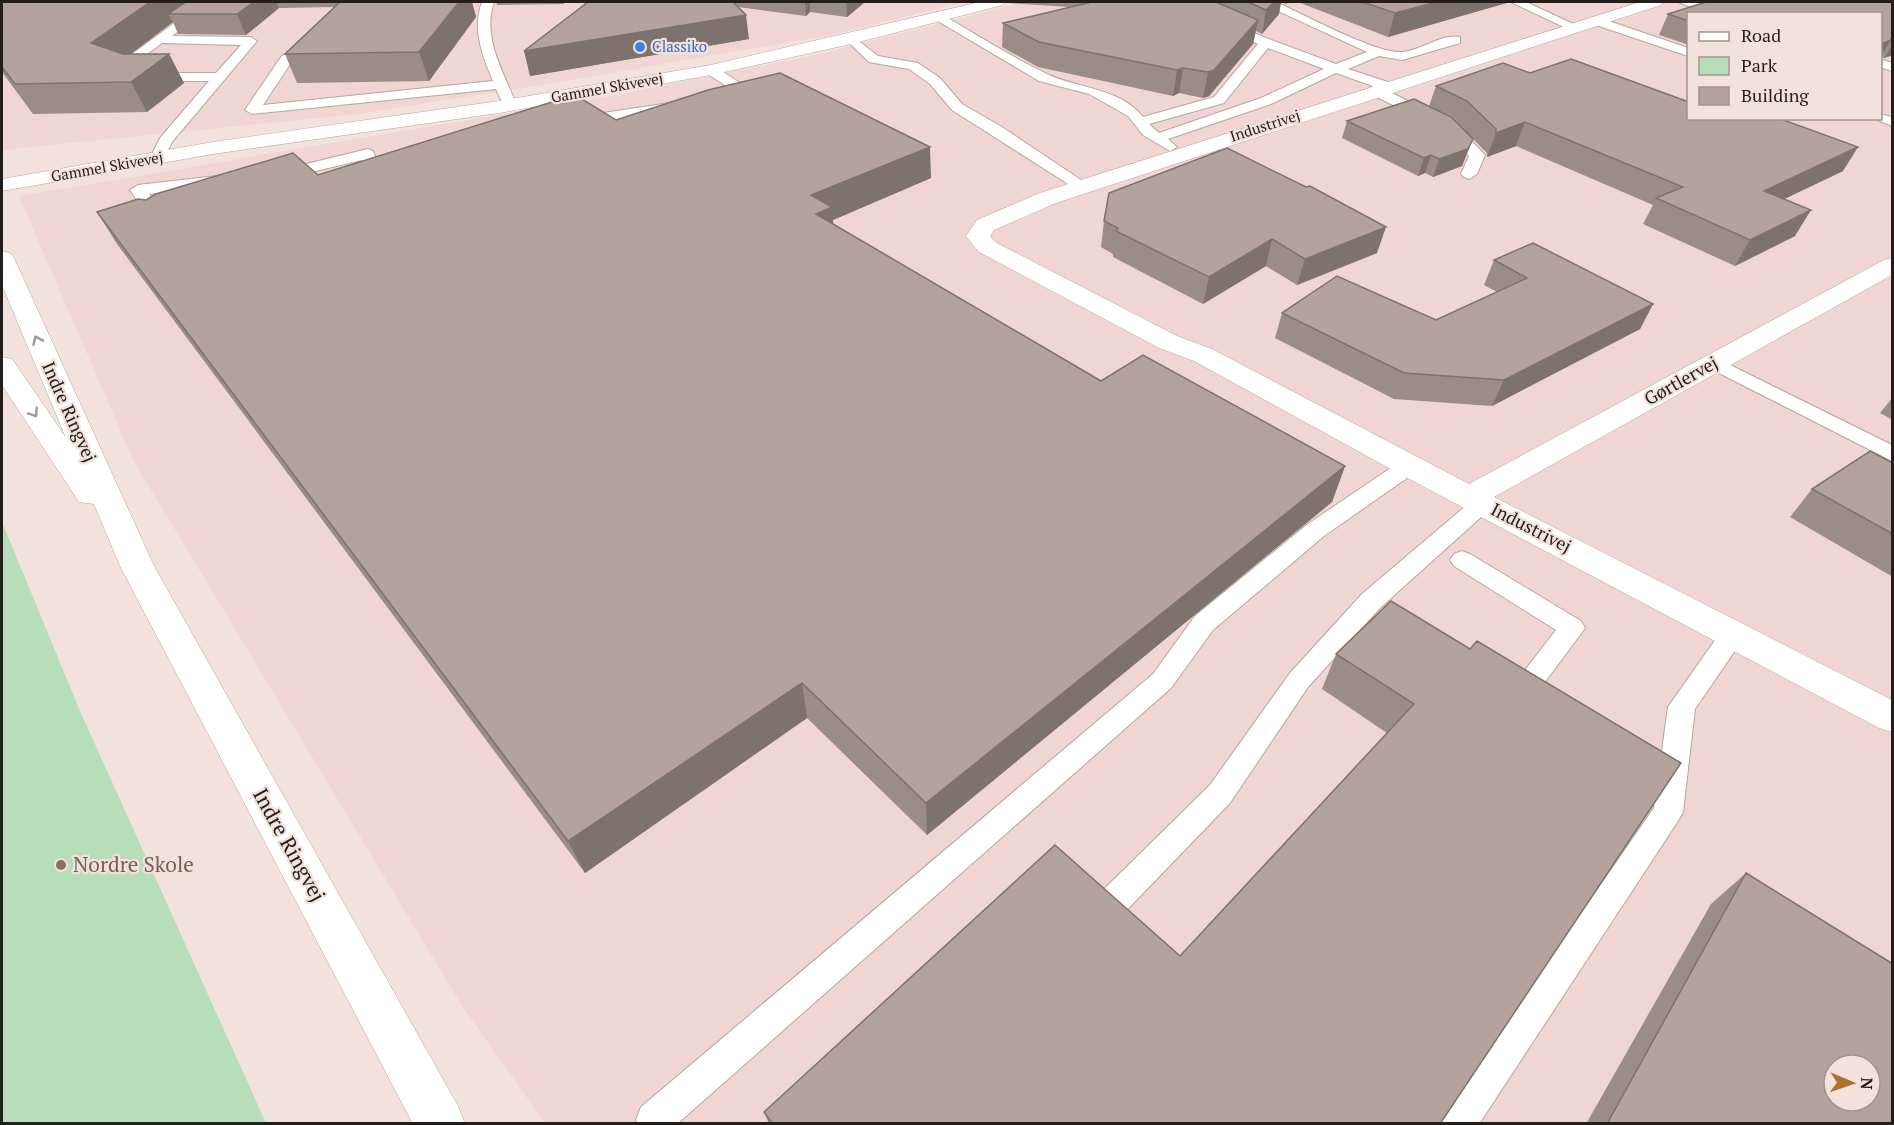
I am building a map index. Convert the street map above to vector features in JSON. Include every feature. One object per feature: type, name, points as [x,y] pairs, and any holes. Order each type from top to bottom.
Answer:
[{"type":"street","name":"Gammel Skivevej","points":[[2,185],[159,155],[510,105],[711,70],[851,39],[997,2]]},
{"type":"street","name":"Industrivej","points":[[1651,2],[1082,186],[985,225],[978,236],[987,247],[1168,342],[1203,355],[1893,717]]},
{"type":"street","name":"Gammel Skivevej","points":[[2,171],[109,155],[159,155]]},
{"type":"street","name":"Indre Ringvej","points":[[2,258],[138,566],[440,1124]]},
{"type":"street","name":"Gørtlervej","points":[[1476,500],[1714,363],[1893,264]]},
{"type":"street","name":"Indre Ringvej","points":[[2,365],[138,566]]},
{"type":"lane","points":[[210,2],[116,71],[139,77],[220,77]]},
{"type":"lane","points":[[488,2],[483,11],[487,44],[510,105]]},
{"type":"lane","points":[[1186,2],[1200,12],[1266,43],[1338,69],[1380,88],[1452,129],[1477,155],[1468,174]]},
{"type":"lane","points":[[1267,2],[1378,52],[1402,56],[1456,40]]},
{"type":"lane","points":[[1517,2],[1576,28]]},
{"type":"lane","points":[[1684,2],[1716,12]]},
{"type":"lane","points":[[1200,12],[1219,8]]},
{"type":"lane","points":[[937,17],[1044,78],[1094,90],[1133,113],[1157,138],[1179,154]]},
{"type":"lane","points":[[1597,21],[1687,51]]},
{"type":"lane","points":[[319,32],[285,60],[252,110],[502,84]]},
{"type":"lane","points":[[159,155],[165,141],[250,41],[160,39]]},
{"type":"lane","points":[[851,39],[874,60],[913,66],[935,81],[957,107],[997,130],[1082,186]]},
{"type":"lane","points":[[1140,122],[1220,100],[1266,43]]},
{"type":"lane","points":[[1157,138],[1266,101],[1378,52]]},
{"type":"lane","points":[[711,70],[748,93],[720,100]]},
{"type":"lane","points":[[557,126],[697,103]]},
{"type":"lane","points":[[363,127],[371,168],[406,160]]},
{"type":"lane","points":[[266,176],[289,173],[368,154]]},
{"type":"lane","points":[[164,226],[138,190],[231,180]]},
{"type":"lane","points":[[1714,363],[1893,454]]},
{"type":"lane","points":[[654,1120],[1162,681],[1204,623],[1316,530],[1409,465]]},
{"type":"lane","points":[[1110,905],[1220,794],[1299,680],[1382,607],[1476,500]]},
{"type":"lane","points":[[1462,560],[1572,628],[1522,693],[1492,674]]},
{"type":"lane","points":[[1457,1124],[1668,812],[1682,707],[1734,633]]},
{"type":"shaded area","points":[[2,2],[964,2],[827,36],[357,114],[2,150]]},
{"type":"shaded area","points":[[1024,2],[1631,2],[1638,4],[1645,2],[1892,2],[1892,1123],[545,1123],[464,1009],[133,460],[19,196],[604,97],[816,55]]},
{"type":"green space","name":"Nordre Skole","points":[[2,522],[80,711],[266,1123],[2,1123]]},
{"type":"building","points":[[2,2],[150,2],[91,43],[123,54],[169,54],[131,82],[15,84],[2,67]]},
{"type":"building","points":[[186,2],[254,2],[237,14],[168,14]]},
{"type":"building","points":[[340,2],[459,2],[419,52],[285,54]]},
{"type":"building","points":[[588,2],[733,2],[746,15],[524,51]]},
{"type":"building","points":[[1092,2],[1216,2],[1258,20],[1214,70],[1208,72],[1183,68],[1177,70],[1039,42],[1003,23]]},
{"type":"building","points":[[1248,2],[1274,2],[1266,10]]},
{"type":"building","points":[[1363,2],[1437,2],[1395,13]]},
{"type":"building","points":[[1706,2],[1893,2],[1893,36],[1891,40],[1882,44],[1882,12],[1687,12],[1687,20],[1668,14]]},
{"type":"building","points":[[1571,59],[1687,101],[1687,120],[1784,120],[1858,147],[1764,191],[1811,210],[1750,240],[1656,198],[1683,187],[1525,122],[1496,133],[1496,129],[1467,101],[1436,86],[1503,63],[1530,73]]},
{"type":"building","points":[[780,73],[930,147],[811,195],[832,207],[816,214],[1101,381],[1143,355],[1345,466],[926,803],[802,683],[568,841],[97,212],[138,199],[146,200],[156,194],[293,153],[318,175],[577,96],[616,120],[708,90]]},
{"type":"building","points":[[1414,99],[1451,117],[1473,139],[1468,149],[1439,159],[1431,155],[1424,158],[1347,121]]},
{"type":"building","points":[[1227,148],[1306,187],[1310,186],[1386,227],[1305,259],[1272,239],[1209,277],[1116,231],[1118,228],[1104,221],[1109,193]]},
{"type":"building","points":[[1533,243],[1653,304],[1504,380],[1404,373],[1282,313],[1337,276],[1436,320],[1527,278],[1494,260]]},
{"type":"building","points":[[1870,451],[1893,463],[1893,534],[1812,489]]},
{"type":"building","points":[[1391,601],[1470,649],[1477,641],[1681,763],[1440,1124],[773,1124],[764,1112],[1055,845],[1180,956],[1414,704],[1336,654]]},
{"type":"building","points":[[1746,873],[1893,964],[1893,1124],[1607,1124]]},
{"type":"place","name":"Classiko","points":[[640,47]]},
{"type":"place","name":"Nordre Skole","points":[[61,865]]}]
